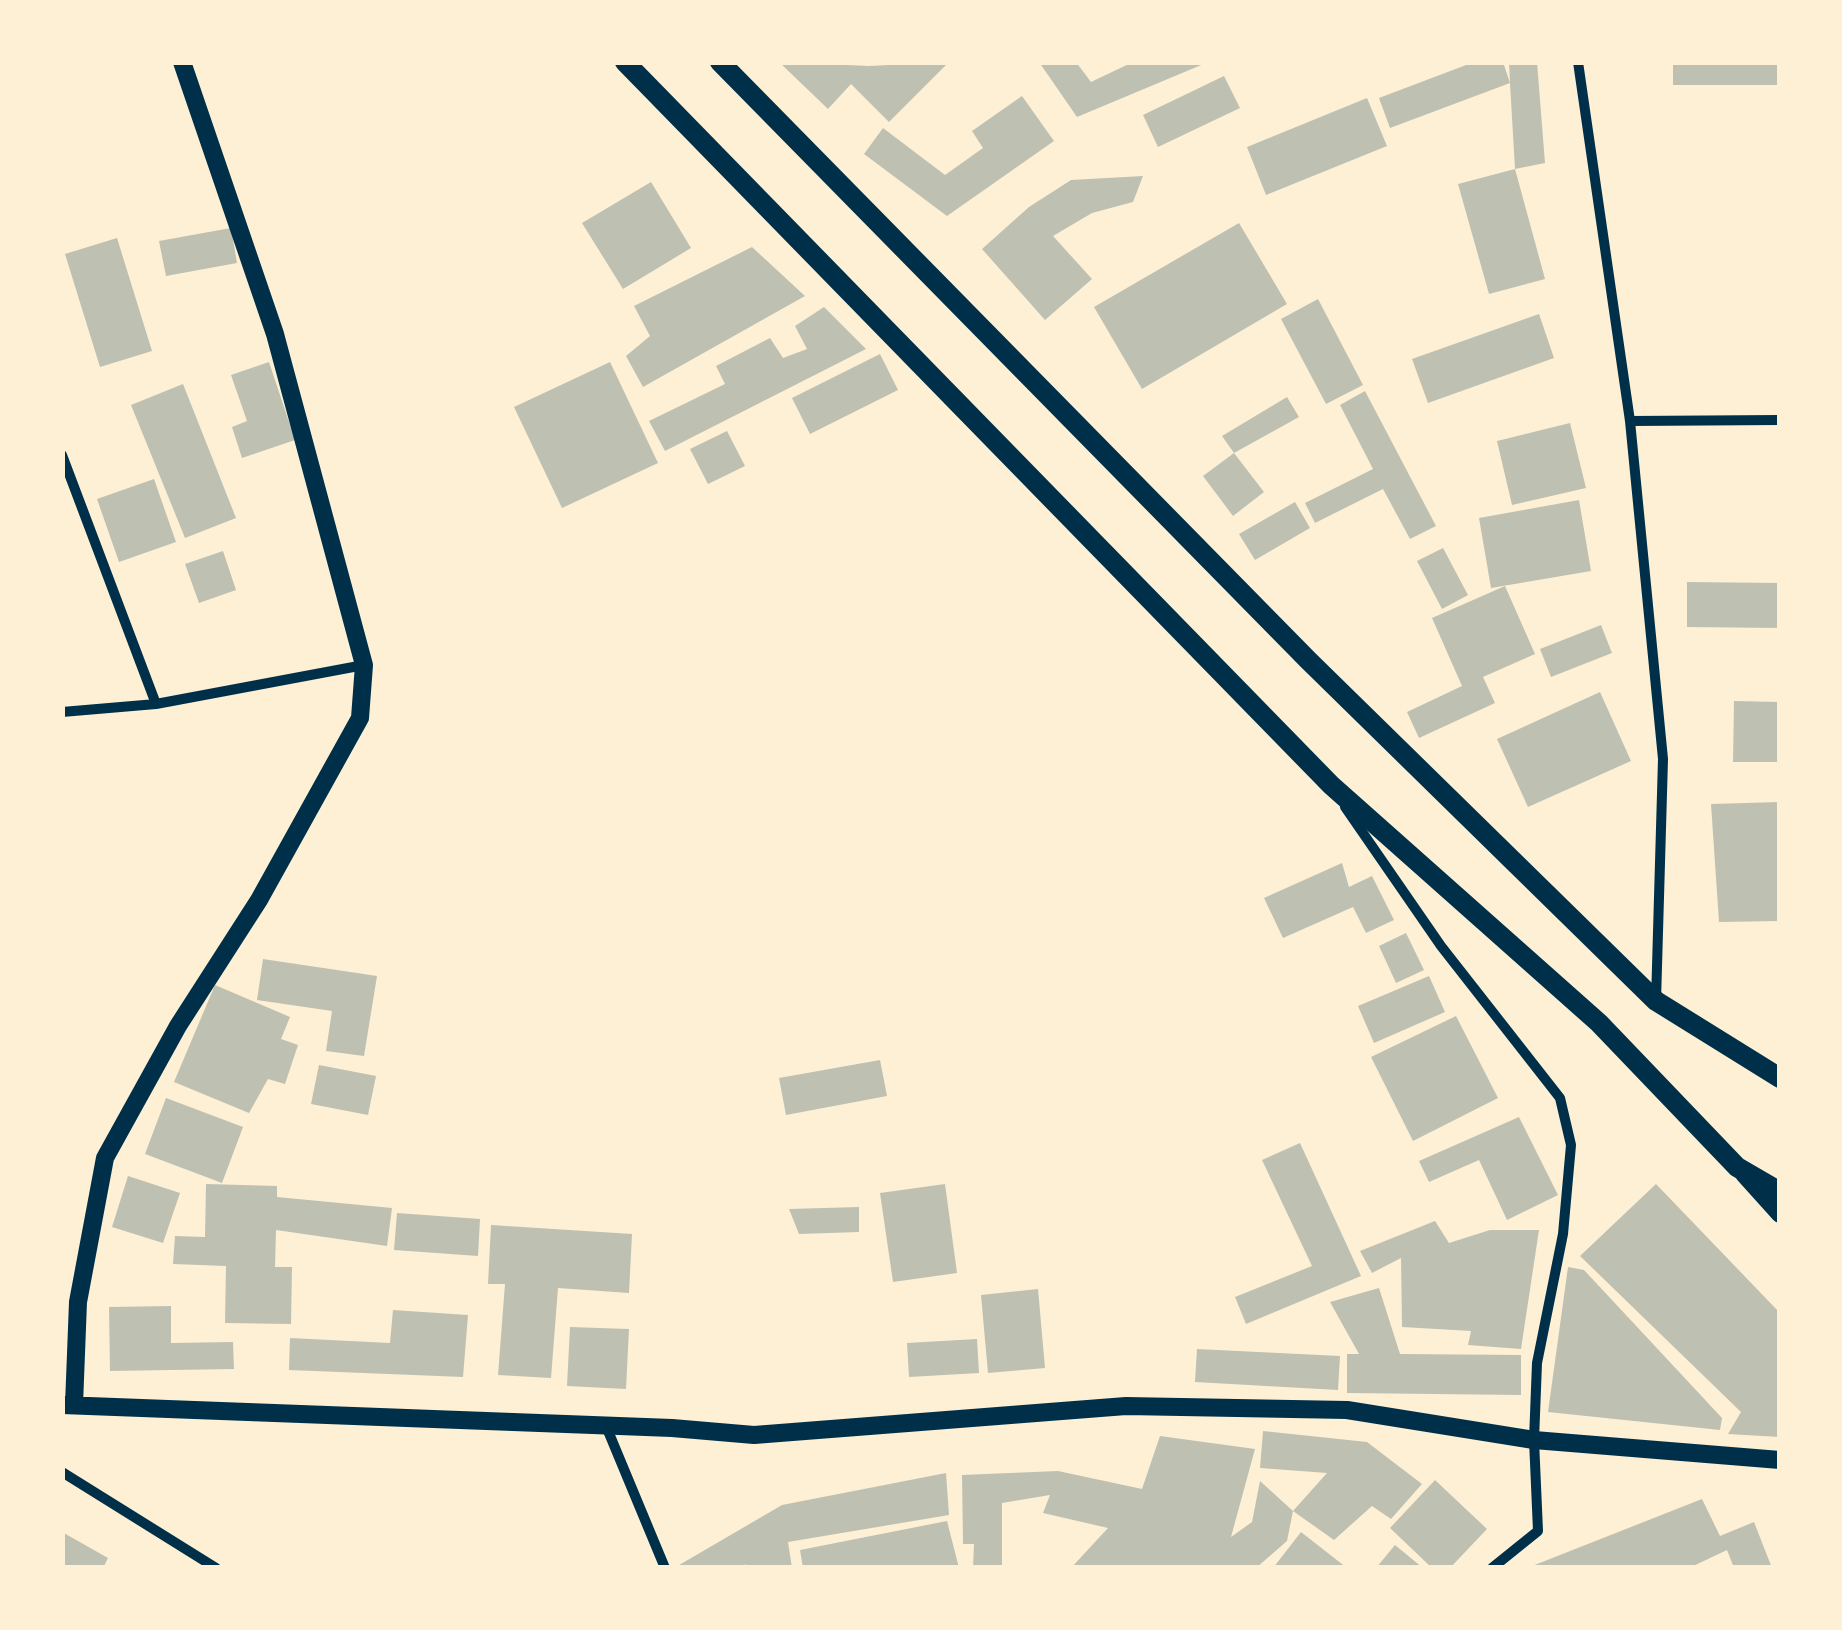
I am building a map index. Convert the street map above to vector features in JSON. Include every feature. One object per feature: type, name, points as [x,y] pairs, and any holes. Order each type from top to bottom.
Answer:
[{"type":"main road","points":[[624,62],[1330,785],[1599,1023],[1737,1167],[1780,1192]]},
{"type":"main road","points":[[720,62],[1308,660],[1656,1001],[1780,1078]]},
{"type":"street","points":[[182,62],[275,334],[364,665],[360,718],[259,900],[178,1026],[105,1158],[78,1302],[68,1405],[754,1435],[1163,1407],[1347,1410],[1534,1440],[1780,1460]]},
{"type":"street","points":[[1578,62],[1630,421],[1663,758],[1656,1001]]},
{"type":"street","points":[[1630,421],[1780,420]]},
{"type":"street","points":[[62,455],[156,704]]},
{"type":"street","points":[[62,712],[156,704],[364,665]]},
{"type":"street","points":[[1330,785],[1441,946],[1560,1098],[1570,1144],[1563,1234],[1536,1363],[1538,1530],[1492,1568]]},
{"type":"street","points":[[1737,1167],[1780,1214]]},
{"type":"street","points":[[606,1426],[664,1568]]},
{"type":"street","points":[[62,1472],[216,1568]]},
{"type":"building","points":[[779,62],[869,66],[949,62],[889,122],[851,84],[828,109]]},
{"type":"building","points":[[1039,62],[1076,62],[1091,82],[1133,62],[1206,63],[1077,117]]},
{"type":"building","points":[[1474,62],[1503,62],[1510,83],[1390,128],[1379,98]]},
{"type":"building","points":[[1509,62],[1537,62],[1545,163],[1515,169]]},
{"type":"building","points":[[1673,62],[1780,62],[1780,85],[1673,85]]},
{"type":"building","points":[[1224,76],[1240,108],[1158,147],[1143,115]]},
{"type":"building","points":[[1022,96],[1054,141],[947,216],[864,154],[883,128],[945,175],[983,148],[972,131]]},
{"type":"building","points":[[1367,98],[1387,146],[1266,195],[1247,147]]},
{"type":"building","points":[[1515,169],[1545,279],[1489,294],[1458,184]]},
{"type":"building","points":[[1143,176],[1133,202],[1092,213],[1053,236],[1092,279],[1045,320],[982,249],[1029,207],[1071,180]]},
{"type":"building","points":[[651,182],[691,248],[623,289],[582,223]]},
{"type":"building","points":[[1239,223],[1287,304],[1142,389],[1094,307]]},
{"type":"building","points":[[231,228],[237,263],[166,276],[159,241]]},
{"type":"building","points":[[117,238],[152,351],[100,367],[65,254]]},
{"type":"building","points":[[752,247],[805,296],[643,387],[626,356],[650,336],[634,306]]},
{"type":"building","points":[[1318,299],[1363,385],[1326,404],[1281,319]]},
{"type":"building","points":[[824,307],[866,349],[665,451],[649,421],[725,384],[716,366],[770,338],[783,358],[807,349],[795,326]]},
{"type":"building","points":[[1539,314],[1554,358],[1428,403],[1412,359]]},
{"type":"building","points":[[880,354],[898,390],[810,434],[792,398]]},
{"type":"building","points":[[269,362],[295,440],[242,458],[232,427],[247,421],[231,375]]},
{"type":"building","points":[[610,362],[658,463],[562,508],[514,407]]},
{"type":"building","points":[[183,384],[236,518],[185,538],[131,405]]},
{"type":"building","points":[[1365,391],[1436,526],[1410,539],[1383,489],[1315,523],[1305,503],[1373,469],[1340,405]]},
{"type":"building","points":[[1287,397],[1299,417],[1234,453],[1222,436]]},
{"type":"building","points":[[1570,423],[1586,488],[1512,505],[1497,441]]},
{"type":"building","points":[[727,431],[745,466],[708,484],[690,449]]},
{"type":"building","points":[[1234,453],[1264,492],[1233,516],[1203,476]]},
{"type":"building","points":[[154,479],[176,542],[119,562],[97,499]]},
{"type":"building","points":[[1579,500],[1591,571],[1491,588],[1479,518]]},
{"type":"building","points":[[1295,502],[1310,528],[1255,560],[1239,534]]},
{"type":"building","points":[[1443,548],[1468,595],[1442,609],[1417,561]]},
{"type":"building","points":[[223,551],[236,590],[199,603],[185,564]]},
{"type":"building","points":[[1687,582],[1780,583],[1780,628],[1687,627]]},
{"type":"building","points":[[1505,586],[1535,654],[1483,677],[1495,703],[1419,738],[1407,712],[1462,686],[1432,618]]},
{"type":"building","points":[[1601,625],[1612,653],[1551,677],[1540,649]]},
{"type":"building","points":[[1600,692],[1631,761],[1528,807],[1497,739]]},
{"type":"building","points":[[1734,701],[1780,702],[1780,762],[1733,762]]},
{"type":"building","points":[[1780,802],[1780,921],[1719,922],[1711,804]]},
{"type":"building","points":[[1342,863],[1349,887],[1372,876],[1394,920],[1366,933],[1353,907],[1283,938],[1264,898]]},
{"type":"building","points":[[1406,933],[1424,970],[1396,983],[1379,946]]},
{"type":"building","points":[[263,959],[377,976],[364,1056],[326,1051],[332,1011],[257,1000]]},
{"type":"building","points":[[1429,976],[1445,1012],[1374,1043],[1358,1006]]},
{"type":"building","points":[[215,985],[290,1017],[281,1039],[298,1045],[285,1084],[268,1079],[249,1113],[174,1082]]},
{"type":"building","points":[[1456,1016],[1498,1098],[1413,1141],[1371,1057]]},
{"type":"building","points":[[880,1060],[887,1096],[786,1115],[779,1078]]},
{"type":"building","points":[[319,1065],[376,1076],[368,1115],[311,1104]]},
{"type":"building","points":[[166,1098],[243,1127],[222,1183],[145,1154]]},
{"type":"building","points":[[1519,1117],[1558,1195],[1507,1220],[1479,1160],[1429,1182],[1419,1161]]},
{"type":"building","points":[[1300,1143],[1361,1276],[1246,1324],[1235,1297],[1312,1266],[1262,1160]]},
{"type":"building","points":[[128,1176],[180,1193],[163,1243],[112,1227]]},
{"type":"building","points":[[206,1184],[277,1186],[277,1197],[392,1208],[387,1246],[276,1230],[275,1267],[292,1267],[291,1324],[225,1323],[226,1266],[173,1264],[175,1236],[205,1237]]},
{"type":"building","points":[[945,1184],[957,1273],[893,1282],[880,1193]]},
{"type":"building","points":[[1656,1184],[1780,1313],[1780,1437],[1728,1434],[1741,1412],[1580,1256]]},
{"type":"building","points":[[859,1207],[859,1232],[799,1234],[789,1209]]},
{"type":"building","points":[[397,1213],[480,1219],[478,1256],[394,1250]]},
{"type":"building","points":[[1435,1221],[1449,1243],[1490,1230],[1539,1230],[1521,1349],[1468,1345],[1471,1331],[1402,1327],[1401,1258],[1372,1273],[1360,1251]]},
{"type":"building","points":[[491,1225],[632,1234],[629,1293],[558,1288],[551,1378],[498,1375],[505,1284],[488,1284]]},
{"type":"building","points":[[1568,1267],[1584,1270],[1722,1418],[1720,1430],[1548,1412]]},
{"type":"building","points":[[1379,1288],[1400,1354],[1521,1355],[1521,1395],[1347,1393],[1347,1354],[1359,1354],[1330,1302]]},
{"type":"building","points":[[1038,1289],[1045,1368],[988,1373],[981,1295]]},
{"type":"building","points":[[171,1306],[171,1343],[233,1342],[234,1369],[110,1371],[109,1307]]},
{"type":"building","points":[[393,1310],[468,1315],[463,1377],[289,1370],[290,1338],[390,1343]]},
{"type":"building","points":[[570,1327],[629,1329],[626,1389],[567,1386]]},
{"type":"building","points":[[977,1339],[979,1373],[909,1377],[907,1343]]},
{"type":"building","points":[[1197,1349],[1340,1356],[1338,1390],[1195,1382]]},
{"type":"building","points":[[1263,1431],[1367,1442],[1422,1484],[1391,1519],[1372,1506],[1334,1540],[1293,1511],[1327,1473],[1260,1468]]},
{"type":"building","points":[[1160,1436],[1255,1449],[1231,1537],[1252,1522],[1260,1481],[1293,1511],[1287,1541],[1256,1568],[1071,1568],[1108,1528],[1043,1513],[1050,1495],[1002,1503],[1002,1568],[973,1568],[974,1544],[963,1544],[962,1475],[1058,1471],[1142,1489]]},
{"type":"building","points":[[946,1473],[949,1515],[788,1542],[792,1568],[747,1568],[746,1564],[740,1568],[674,1568],[782,1505]]},
{"type":"building","points":[[1435,1480],[1487,1529],[1450,1568],[1432,1568],[1390,1528]]},
{"type":"building","points":[[1702,1499],[1720,1536],[1754,1522],[1772,1568],[1734,1568],[1727,1550],[1689,1568],[1527,1568]]},
{"type":"building","points":[[947,1521],[959,1568],[803,1568],[800,1550]]},
{"type":"building","points":[[62,1532],[108,1558],[103,1568],[62,1568]]},
{"type":"building","points":[[1301,1532],[1347,1568],[1273,1568]]},
{"type":"building","points":[[1395,1545],[1423,1568],[1376,1568]]}]
